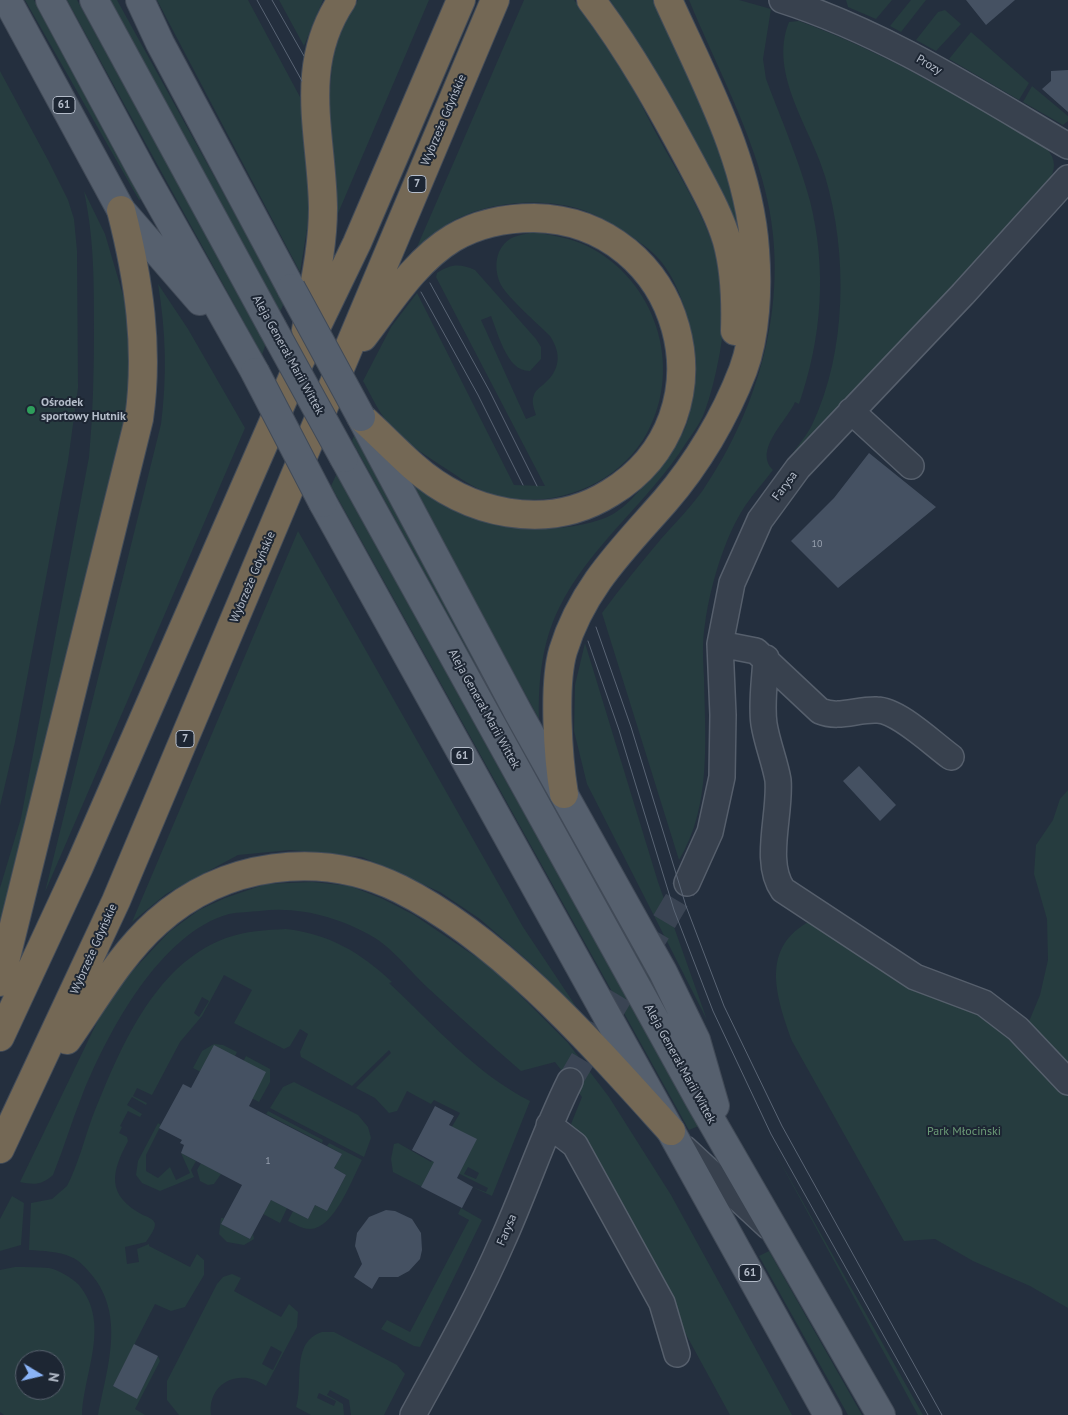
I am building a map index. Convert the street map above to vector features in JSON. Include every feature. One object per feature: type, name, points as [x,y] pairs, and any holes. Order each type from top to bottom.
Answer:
[{"type":"highway","points":[[299,363],[317,270],[322,215],[315,126],[316,67],[326,28],[342,0]]},
{"type":"highway","points":[[0,1037],[79,867],[299,363],[357,243],[461,0]]},
{"type":"highway","name":"Wybrzeże Gdyńskie","points":[[0,1149],[116,901],[495,0]]},
{"type":"highway","points":[[591,0],[619,39],[682,146],[718,217],[727,241],[736,306],[733,369],[722,414]]},
{"type":"highway","points":[[564,794],[559,744],[559,676],[563,652],[580,610],[595,582],[628,540],[666,500],[696,460],[722,414],[743,369],[752,328],[755,250],[746,194],[739,167],[720,114],[668,0]]},
{"type":"highway","points":[[0,982],[139,419],[143,384],[144,337],[132,254],[121,210]]},
{"type":"highway","points":[[340,368],[423,262],[453,238],[492,223],[512,219],[551,219],[572,223],[592,230],[613,241],[648,271],[669,307],[678,334],[681,382],[671,424],[658,448],[644,466],[616,490],[597,501],[565,512],[520,515],[480,507],[464,500],[414,467],[361,417]]},
{"type":"highway","points":[[21,1107],[119,964],[157,922],[194,896],[232,878],[266,869],[316,866],[353,872],[399,888],[446,916],[504,962],[557,1010],[673,1136]]},
{"type":"main road","name":"61","points":[[7,0],[121,210],[238,343],[255,372],[323,503],[828,1415]]},
{"type":"main road","points":[[50,0],[142,173],[238,343]]},
{"type":"main road","name":"Aleja Generał Marii Wittek","points":[[94,0],[344,458],[719,1133],[881,1415]]},
{"type":"main road","points":[[140,0],[160,43],[291,288],[687,1019],[708,1078],[719,1133]]},
{"type":"street","name":"Prozy","points":[[782,0],[824,6],[1068,146]]},
{"type":"street","name":"Farysa","points":[[687,883],[710,832],[722,778],[723,715],[720,644],[732,583],[760,520],[790,477],[963,294],[1068,178]]},
{"type":"street","points":[[851,411],[911,466]]},
{"type":"street","points":[[720,644],[756,651],[766,658],[820,711],[833,715],[867,710],[886,711],[951,757]]},
{"type":"street","points":[[766,658],[764,722],[778,779],[778,810],[773,867],[776,881],[783,890],[817,910],[915,977],[984,1003],[1018,1029],[1068,1082]]},
{"type":"street","name":"Farysa","points":[[413,1415],[467,1317],[533,1188],[549,1125],[570,1081]]},
{"type":"street","points":[[549,1125],[575,1145],[662,1302],[677,1354]]},
{"type":"street","points":[[719,1133],[727,1188],[742,1260]]},
{"type":"street","points":[[673,1136],[778,1236]]},
{"type":"green space","points":[[25,0],[34,0],[144,198],[139,200]]},
{"type":"green space","points":[[67,0],[77,0],[266,343],[262,355]]},
{"type":"green space","points":[[108,0],[117,0],[284,303],[280,312]]},
{"type":"green space","points":[[157,0],[248,0],[300,97],[310,196],[300,272]]},
{"type":"green space","points":[[279,0],[323,0],[304,46]]},
{"type":"green space","points":[[358,0],[429,0],[336,218],[329,105],[332,64],[339,30]]},
{"type":"green space","points":[[524,0],[574,0],[602,35],[702,218],[721,270],[725,304],[724,328],[717,368],[701,419],[655,485],[587,564],[572,585],[553,621],[542,662],[539,719],[408,480],[444,505],[481,521],[523,528],[545,529],[586,524],[605,518],[619,510],[632,498],[678,441],[688,420],[694,378],[690,332],[685,309],[677,287],[666,269],[644,245],[594,214],[556,204],[525,203],[494,206],[478,210],[449,223],[433,234],[414,254]]},
{"type":"green space","points":[[610,0],[653,0],[719,144],[731,184],[742,245],[728,204],[711,170]]},
{"type":"green space","points":[[689,0],[739,0],[771,9],[763,59],[766,79],[810,201],[819,252],[820,303],[813,354],[799,404],[795,402],[769,445],[768,462],[773,470],[737,519],[724,548],[710,594],[703,644],[705,747],[702,794],[690,839],[679,860],[602,613],[646,557],[703,490],[723,458],[740,424],[754,389],[764,353],[771,316],[775,278],[774,240],[762,178],[744,127]]},
{"type":"green space","points":[[846,0],[892,0],[876,19],[848,7]]},
{"type":"green space","points":[[911,0],[926,0],[901,32],[890,26]]},
{"type":"green space","points":[[945,10],[961,24],[936,51],[916,40],[938,12]]},
{"type":"green space","points":[[799,21],[863,48],[926,79],[1046,148],[1052,156],[1054,165],[1049,181],[1037,197],[796,456],[793,453],[812,425],[824,396],[838,334],[840,302],[838,237],[832,206],[819,158],[787,81],[784,61],[784,42],[789,22]]},
{"type":"green space","points":[[971,32],[1029,83],[1019,100],[949,59]]},
{"type":"green space","name":"Ośrodek sportowy Hutnik","points":[[0,71],[68,200],[74,219],[77,251],[78,388],[68,461],[15,742],[0,806]]},
{"type":"green space","points":[[1032,86],[1068,116],[1068,121],[1063,125],[1023,102]]},
{"type":"green space","points":[[84,191],[105,234],[128,312],[134,386],[0,939],[0,888],[21,818],[89,457],[93,392],[94,293],[92,243]]},
{"type":"green space","points":[[536,232],[568,239],[587,246],[611,261],[630,280],[646,302],[656,327],[662,353],[663,380],[658,407],[647,433],[634,452],[619,467],[601,480],[581,490],[538,500],[494,495],[461,479],[410,444],[395,431],[384,418],[363,381],[391,327],[417,293],[514,485],[545,486],[436,277],[437,273],[451,266],[465,266],[475,270],[536,339],[541,347],[541,359],[530,371],[522,370],[509,359],[491,316],[481,320],[526,419],[536,415],[533,398],[553,373],[558,362],[558,355],[550,336],[517,304],[501,285],[498,278],[497,263],[500,249],[510,239],[519,235]]},
{"type":"green space","points":[[158,284],[188,329],[245,428],[45,892],[161,424],[165,354]]},
{"type":"green space","points":[[356,431],[620,918],[668,1014],[352,441]]},
{"type":"green space","points":[[337,473],[512,792],[639,1012],[701,1125],[689,1130],[331,486]]},
{"type":"green space","points":[[298,531],[523,927],[583,1017],[534,966],[480,919],[440,892],[362,857],[290,850],[238,855],[166,894],[132,922]]},
{"type":"green space","points":[[585,643],[658,882],[707,1020],[587,784],[574,731],[575,685]]},
{"type":"green space","name":"Park Młociński","points":[[1068,790],[1068,1308],[1030,1286],[973,1261],[935,1239],[904,1241],[792,1041],[781,1007],[776,974],[778,958],[784,944],[795,931],[812,920],[967,1005],[1014,1040],[1030,1019],[1040,995],[1048,960],[1047,919],[1034,874],[1036,845],[1053,820],[1060,799]]},
{"type":"green space","points":[[313,882],[350,886],[383,899],[414,915],[494,969],[568,1043],[609,1097],[671,1195],[792,1415],[730,1415],[571,1124],[582,1097],[555,1062],[521,1071],[439,998],[382,943],[362,931],[334,919],[290,910],[233,913],[204,925],[181,941],[159,963],[140,988],[107,1042],[83,1093],[53,1175],[45,1181],[38,1183],[20,1182],[100,1016],[122,982],[169,932],[199,910],[225,898],[266,884]]},
{"type":"green space","points":[[286,929],[316,935],[356,953],[392,982],[389,983],[473,1063],[510,1090],[530,1101],[492,1196],[472,1187],[486,1192],[488,1188],[442,1165],[428,1190],[393,1172],[391,1159],[394,1144],[398,1143],[431,1162],[460,1113],[434,1100],[431,1104],[407,1091],[397,1111],[389,1113],[375,1098],[356,1088],[391,1053],[389,1050],[352,1086],[301,1057],[300,1052],[308,1034],[300,1029],[290,1046],[284,1049],[234,1023],[252,990],[224,975],[202,1016],[180,1042],[152,1095],[137,1088],[133,1096],[147,1103],[146,1105],[132,1097],[127,1105],[142,1114],[140,1117],[128,1111],[120,1126],[122,1127],[119,1133],[127,1137],[128,1141],[118,1163],[115,1182],[123,1200],[143,1215],[152,1219],[155,1224],[146,1242],[125,1247],[127,1264],[139,1262],[137,1249],[149,1244],[149,1246],[190,1267],[197,1254],[204,1260],[204,1275],[185,1307],[171,1311],[155,1304],[113,1386],[137,1398],[158,1356],[160,1361],[135,1409],[145,1415],[98,1415],[111,1342],[111,1324],[108,1307],[102,1290],[91,1274],[77,1260],[61,1254],[29,1250],[31,1203],[52,1199],[67,1186],[78,1161],[92,1118],[127,1039],[159,989],[178,968],[200,951],[226,938],[256,931]],"holes":[[[202,997],[209,1001],[199,1017],[194,1013]],[[468,1167],[479,1173],[476,1179],[464,1174]]]},
{"type":"green space","points":[[214,1044],[223,1045],[237,1052],[222,1083],[193,1068],[202,1051]]},
{"type":"green space","points":[[246,1056],[270,1069],[270,1082],[259,1102],[230,1087]]},
{"type":"green space","points":[[294,1082],[358,1115],[368,1127],[371,1138],[364,1157],[270,1108],[283,1087]]},
{"type":"green space","points":[[268,1111],[323,1140],[322,1143],[266,1114]]},
{"type":"green space","points":[[158,1123],[161,1125],[146,1155],[146,1171],[158,1178],[170,1167],[176,1180],[190,1173],[181,1153],[196,1161],[191,1170],[194,1177],[160,1191],[142,1183],[136,1175],[138,1161]]},
{"type":"green space","points":[[329,1143],[362,1160],[341,1202],[327,1221],[319,1227],[304,1228],[288,1221],[293,1211],[308,1219],[315,1205],[327,1211],[346,1175],[334,1168],[342,1154],[327,1146]]},
{"type":"green space","points":[[773,1149],[923,1415],[918,1415]]},
{"type":"green space","points":[[201,1163],[221,1174],[214,1184],[208,1185],[200,1181],[197,1170]]},
{"type":"green space","points":[[12,1196],[24,1203],[21,1245],[0,1251],[0,1219]]},
{"type":"green space","points":[[271,1200],[287,1208],[280,1223],[263,1214]]},
{"type":"green space","points":[[461,1208],[482,1220],[420,1347],[414,1346],[381,1329],[387,1320],[410,1332],[469,1220],[458,1214]]},
{"type":"green space","points":[[221,1218],[224,1218],[221,1224],[250,1239],[253,1234],[254,1239],[244,1245],[227,1242],[219,1234]]},
{"type":"green space","points":[[769,1251],[862,1415],[848,1415],[759,1256]]},
{"type":"green space","points":[[15,1267],[53,1269],[79,1285],[88,1300],[93,1316],[95,1332],[82,1415],[4,1415],[0,1412],[0,1270]]},
{"type":"green space","points":[[232,1274],[241,1278],[234,1291],[281,1317],[289,1304],[298,1312],[297,1327],[266,1386],[256,1380],[246,1378],[228,1381],[220,1386],[214,1394],[211,1404],[211,1415],[179,1415],[167,1400],[167,1381],[217,1284],[223,1277]],"holes":[[[271,1346],[282,1352],[273,1370],[262,1364]]]},
{"type":"green space","points":[[322,1332],[334,1332],[397,1365],[405,1374],[384,1415],[351,1415],[349,1400],[330,1390],[327,1395],[343,1404],[344,1415],[311,1415],[296,1407],[302,1354],[312,1337]],"holes":[[[319,1393],[336,1401],[334,1406],[317,1398]]]},
{"type":"building","points":[[966,0],[1015,0],[986,25]]},
{"type":"building","points":[[1068,70],[1068,112],[1042,89],[1051,81],[1051,71]]},
{"type":"building","points":[[869,453],[936,507],[838,588],[791,541],[834,498]]},
{"type":"building","points":[[859,766],[896,805],[880,821],[843,781]]},
{"type":"building","points":[[214,1045],[266,1072],[249,1106],[342,1154],[334,1168],[346,1175],[327,1211],[315,1205],[308,1219],[271,1200],[250,1239],[221,1224],[242,1185],[181,1153],[184,1145],[180,1143],[182,1140],[159,1128],[183,1084],[191,1088]]},
{"type":"building","points":[[435,1106],[454,1116],[449,1125],[477,1139],[457,1178],[473,1187],[462,1208],[421,1187],[434,1162],[412,1150]]},
{"type":"building","points":[[386,1210],[395,1211],[412,1219],[421,1233],[422,1250],[420,1259],[409,1271],[398,1277],[379,1277],[372,1289],[354,1277],[362,1264],[355,1246],[357,1233],[369,1217]]},
{"type":"building","points":[[134,1344],[158,1356],[137,1399],[113,1386]]},
{"type":"tunnel","points":[[570,1081],[687,883]]},
{"type":"tram line","points":[[257,0],[302,81]]},
{"type":"tram line","points":[[272,0],[304,56]]},
{"type":"tram line","points":[[430,283],[489,390],[537,486]]},
{"type":"tram line","points":[[421,292],[478,395],[523,485]]},
{"type":"tram line","points":[[596,627],[631,727],[686,906],[724,1006],[782,1126],[942,1415]]},
{"type":"tram line","points":[[588,641],[619,730],[674,910],[713,1011],[771,1134],[928,1415]]},
{"type":"place","name":"Ośrodek sportowy Hutnik","points":[[31,410]]}]
